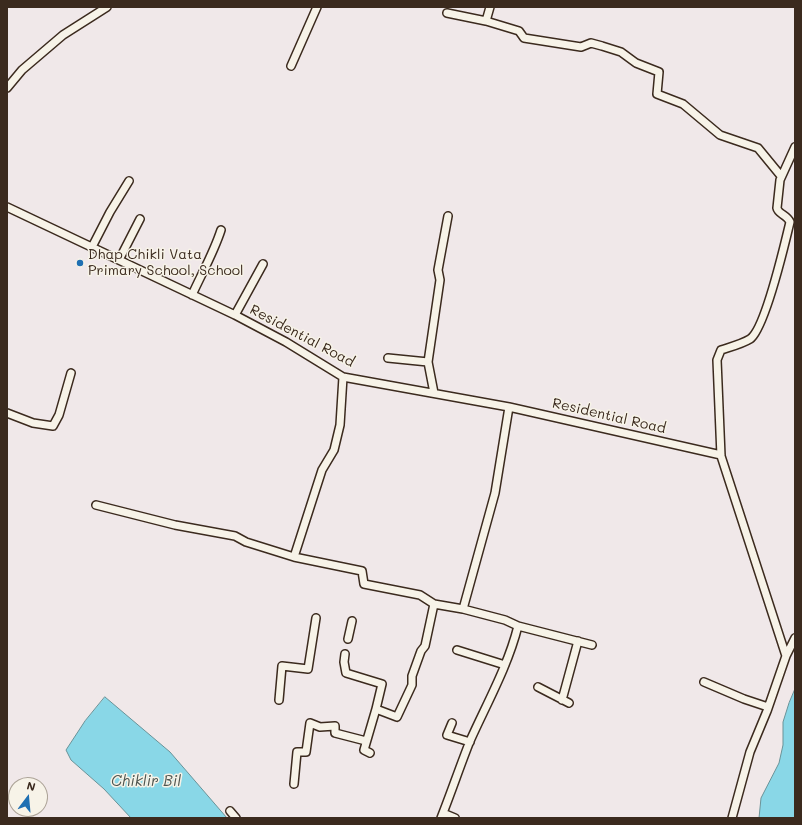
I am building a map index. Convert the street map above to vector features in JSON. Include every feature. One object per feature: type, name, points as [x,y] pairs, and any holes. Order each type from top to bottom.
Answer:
[{"type":"street","points":[[7,88],[22,70],[63,36],[107,7]]},
{"type":"street","points":[[291,66],[317,7]]},
{"type":"street","points":[[486,21],[490,7]]},
{"type":"street","points":[[447,13],[486,21],[519,31],[524,38],[581,47],[591,43],[621,52],[636,63],[659,72],[657,94],[683,104],[720,135],[758,148],[781,176]]},
{"type":"street","points":[[786,656],[721,455],[717,360],[721,350],[751,339],[756,333],[761,322],[780,265],[790,222],[777,210],[781,176],[795,147]]},
{"type":"street","points":[[92,247],[110,212],[129,181]]},
{"type":"street","name":"Residential Road","points":[[7,207],[235,315],[286,342],[343,377],[509,407],[721,455]]},
{"type":"street","points":[[434,393],[428,362],[440,280],[438,270],[448,216]]},
{"type":"street","points":[[120,260],[140,219]]},
{"type":"street","points":[[192,295],[216,245],[221,230]]},
{"type":"street","points":[[235,315],[263,264]]},
{"type":"street","points":[[388,358],[428,362]]},
{"type":"street","points":[[7,413],[32,423],[53,426],[59,414],[70,373]]},
{"type":"street","points":[[294,557],[322,470],[334,450],[340,425],[343,377]]},
{"type":"street","points":[[463,609],[495,493],[509,407]]},
{"type":"street","points":[[96,505],[175,525],[235,536],[246,542],[294,557],[362,571],[364,584],[420,595],[434,604],[463,609],[505,620],[518,626],[592,645]]},
{"type":"street","points":[[376,709],[397,717],[412,685],[412,676],[421,651],[425,646],[434,604]]},
{"type":"street","points":[[279,700],[282,666],[308,669],[316,618]]},
{"type":"street","points":[[348,639],[352,621]]},
{"type":"street","points":[[455,818],[442,815],[470,742],[505,665],[518,626]]},
{"type":"street","points":[[732,818],[750,752],[786,656],[795,638]]},
{"type":"street","points":[[538,687],[566,702],[578,641]]},
{"type":"street","points":[[457,650],[505,665]]},
{"type":"street","points":[[345,654],[344,662],[346,673],[382,684],[364,750],[370,753]]},
{"type":"street","points":[[704,682],[744,699],[768,707]]},
{"type":"street","points":[[294,784],[297,752],[306,752],[310,723],[320,727],[335,726],[335,733],[366,741]]},
{"type":"street","points":[[452,723],[447,735],[470,742]]},
{"type":"street","points":[[230,811],[236,818]]},
{"type":"water","points":[[795,689],[795,818],[759,818],[761,798],[779,763],[783,745],[783,722]]},
{"type":"water","name":"Chiklir Bil","points":[[105,697],[170,752],[227,818],[131,818],[104,789],[71,760],[66,750],[85,721]]},
{"type":"place","name":"Dhap Chikli Vata Primary School, School","points":[[80,263]]}]
